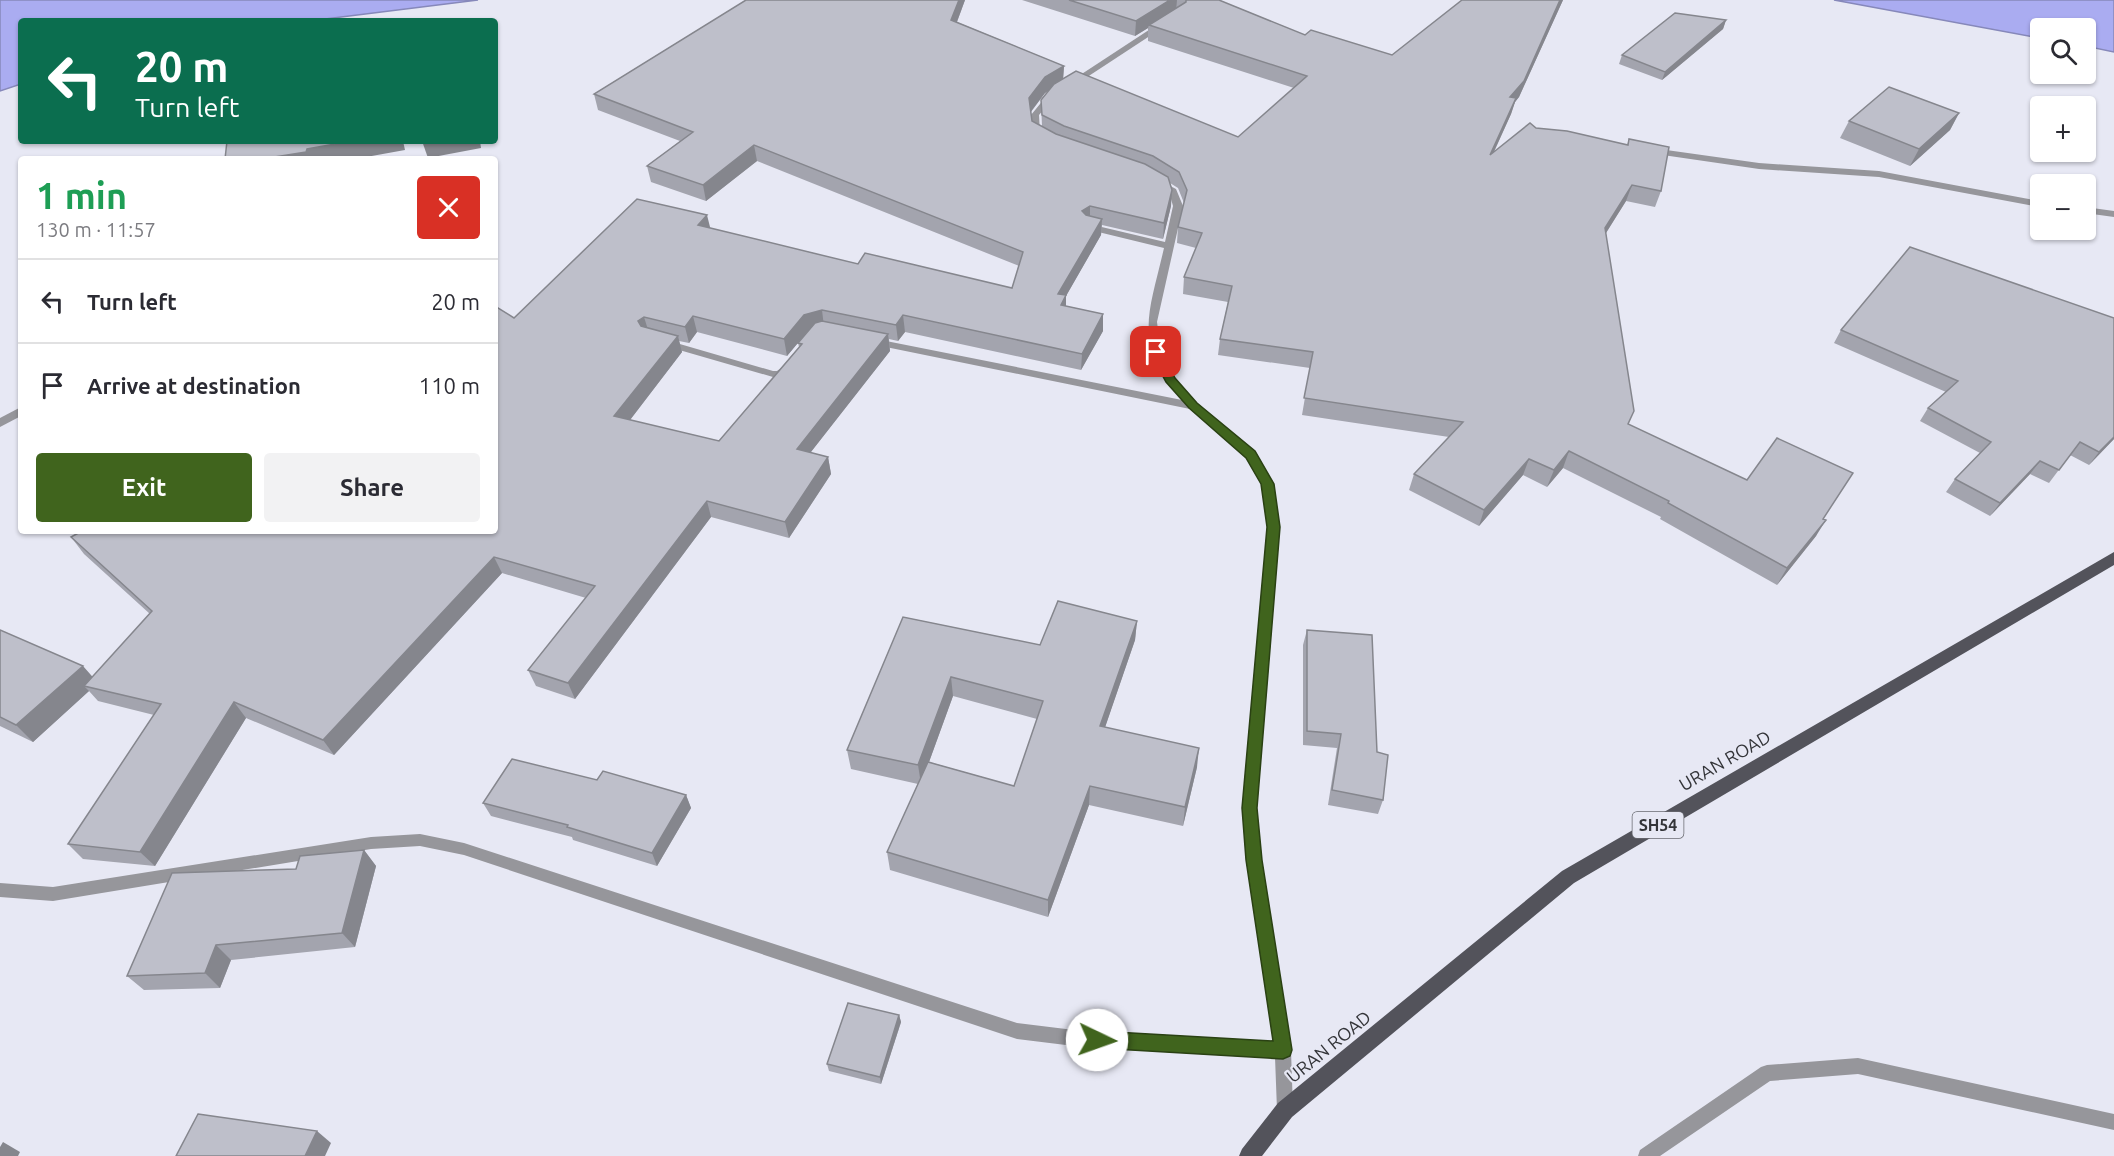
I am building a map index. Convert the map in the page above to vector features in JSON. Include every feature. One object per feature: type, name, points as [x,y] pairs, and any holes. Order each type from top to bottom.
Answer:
[{"type":"main road","name":"URAN ROAD","points":[[1249,1156],[1285,1110],[1568,878],[2114,558]]},
{"type":"street","points":[[1052,142],[1036,133],[1035,115],[1050,96],[1170,21]]},
{"type":"street","points":[[1642,150],[1759,166],[1879,174],[2030,202]]},
{"type":"street","points":[[1148,176],[1173,191],[1178,206],[1152,322],[1156,352],[1170,380],[1193,405],[1251,454],[1268,484],[1274,527],[1250,808],[1254,860],[1283,1050],[1285,1110]]},
{"type":"street","points":[[2096,212],[2114,214]]},
{"type":"street","points":[[1089,227],[1169,246]]},
{"type":"street","points":[[650,338],[773,374],[784,371],[798,353]]},
{"type":"street","points":[[860,339],[1193,405]]},
{"type":"street","points":[[0,423],[18,413]]},
{"type":"street","points":[[0,890],[53,894],[371,843],[420,840],[464,849],[1017,1030],[1074,1038],[1283,1050]]},
{"type":"street","points":[[1646,1156],[1767,1073],[1858,1066],[2114,1122]]},
{"type":"water","points":[[0,0],[478,0],[333,18],[18,18],[18,85],[0,91]]},
{"type":"water","points":[[1834,0],[2114,0],[2114,52],[2096,48],[2096,18],[2030,18],[2030,36]]},
{"type":"building","points":[[746,0],[959,0],[951,20],[1064,66],[1045,77],[1029,98],[1032,121],[1056,134],[1145,164],[1168,177],[1172,190],[1164,223],[1090,206],[1082,211],[1086,215],[1102,219],[1058,294],[1066,295],[1061,305],[1103,314],[1082,354],[903,315],[896,325],[822,310],[804,315],[784,339],[693,316],[685,327],[644,317],[638,321],[641,326],[678,336],[614,416],[719,441],[802,344],[798,343],[815,323],[822,321],[888,334],[797,449],[828,457],[785,522],[707,501],[568,683],[528,670],[595,586],[494,557],[323,740],[234,702],[140,852],[68,844],[161,704],[84,686],[152,611],[71,537],[76,534],[498,534],[498,308],[514,318],[637,199],[707,215],[698,225],[858,264],[865,253],[1012,288],[1023,252],[754,145],[703,185],[647,166],[693,132],[594,94]]},
{"type":"building","points":[[1069,0],[1170,0],[1136,21]]},
{"type":"building","points":[[1186,0],[1219,0],[1305,35],[1311,30],[1392,55],[1462,0],[1560,0],[1524,81],[1510,97],[1516,98],[1490,155],[1530,123],[1536,128],[1567,131],[1628,145],[1629,139],[1669,147],[1661,191],[1632,185],[1605,228],[1634,411],[1628,424],[1747,480],[1777,438],[1853,473],[1823,519],[1826,520],[1787,568],[1668,503],[1669,501],[1569,451],[1554,470],[1529,459],[1484,510],[1414,474],[1463,422],[1304,398],[1313,352],[1220,339],[1232,286],[1184,277],[1202,233],[1178,227],[1187,190],[1179,172],[1153,156],[1064,126],[1042,115],[1041,100],[1054,84],[1076,71],[1238,137],[1307,76],[1149,25]]},
{"type":"building","points":[[1675,13],[1726,20],[1665,72],[1622,55]]},
{"type":"building","points":[[1889,87],[1959,113],[1919,149],[1849,121]]},
{"type":"building","points":[[227,144],[335,144],[281,156],[225,156]]},
{"type":"building","points":[[1910,247],[2114,318],[2114,437],[2099,452],[2080,442],[2059,470],[2040,461],[2000,503],[1955,479],[1991,442],[1928,408],[1958,381],[1841,330]]},
{"type":"building","points":[[1058,601],[1137,621],[1100,726],[1199,748],[1185,807],[1090,786],[1048,900],[887,852],[928,762],[1014,786],[1043,701],[951,677],[918,765],[847,750],[903,617],[1040,645]]},
{"type":"building","points":[[0,630],[83,666],[16,725],[0,717]]},
{"type":"building","points":[[1307,630],[1372,635],[1377,752],[1388,755],[1383,800],[1332,790],[1341,734],[1307,731]]},
{"type":"building","points":[[512,759],[597,780],[603,771],[686,795],[652,853],[567,827],[568,825],[483,803]]},
{"type":"building","points":[[364,850],[342,933],[216,945],[205,973],[127,976],[172,873],[296,869],[300,856]]},
{"type":"building","points":[[848,1003],[899,1015],[880,1077],[827,1064]]},
{"type":"building","points":[[198,1114],[317,1131],[305,1156],[176,1156]]},
{"type":"route","points":[[1097,1040],[1283,1050],[1254,860],[1250,808],[1274,527],[1268,484],[1251,454],[1193,405],[1170,380],[1156,352]]}]
